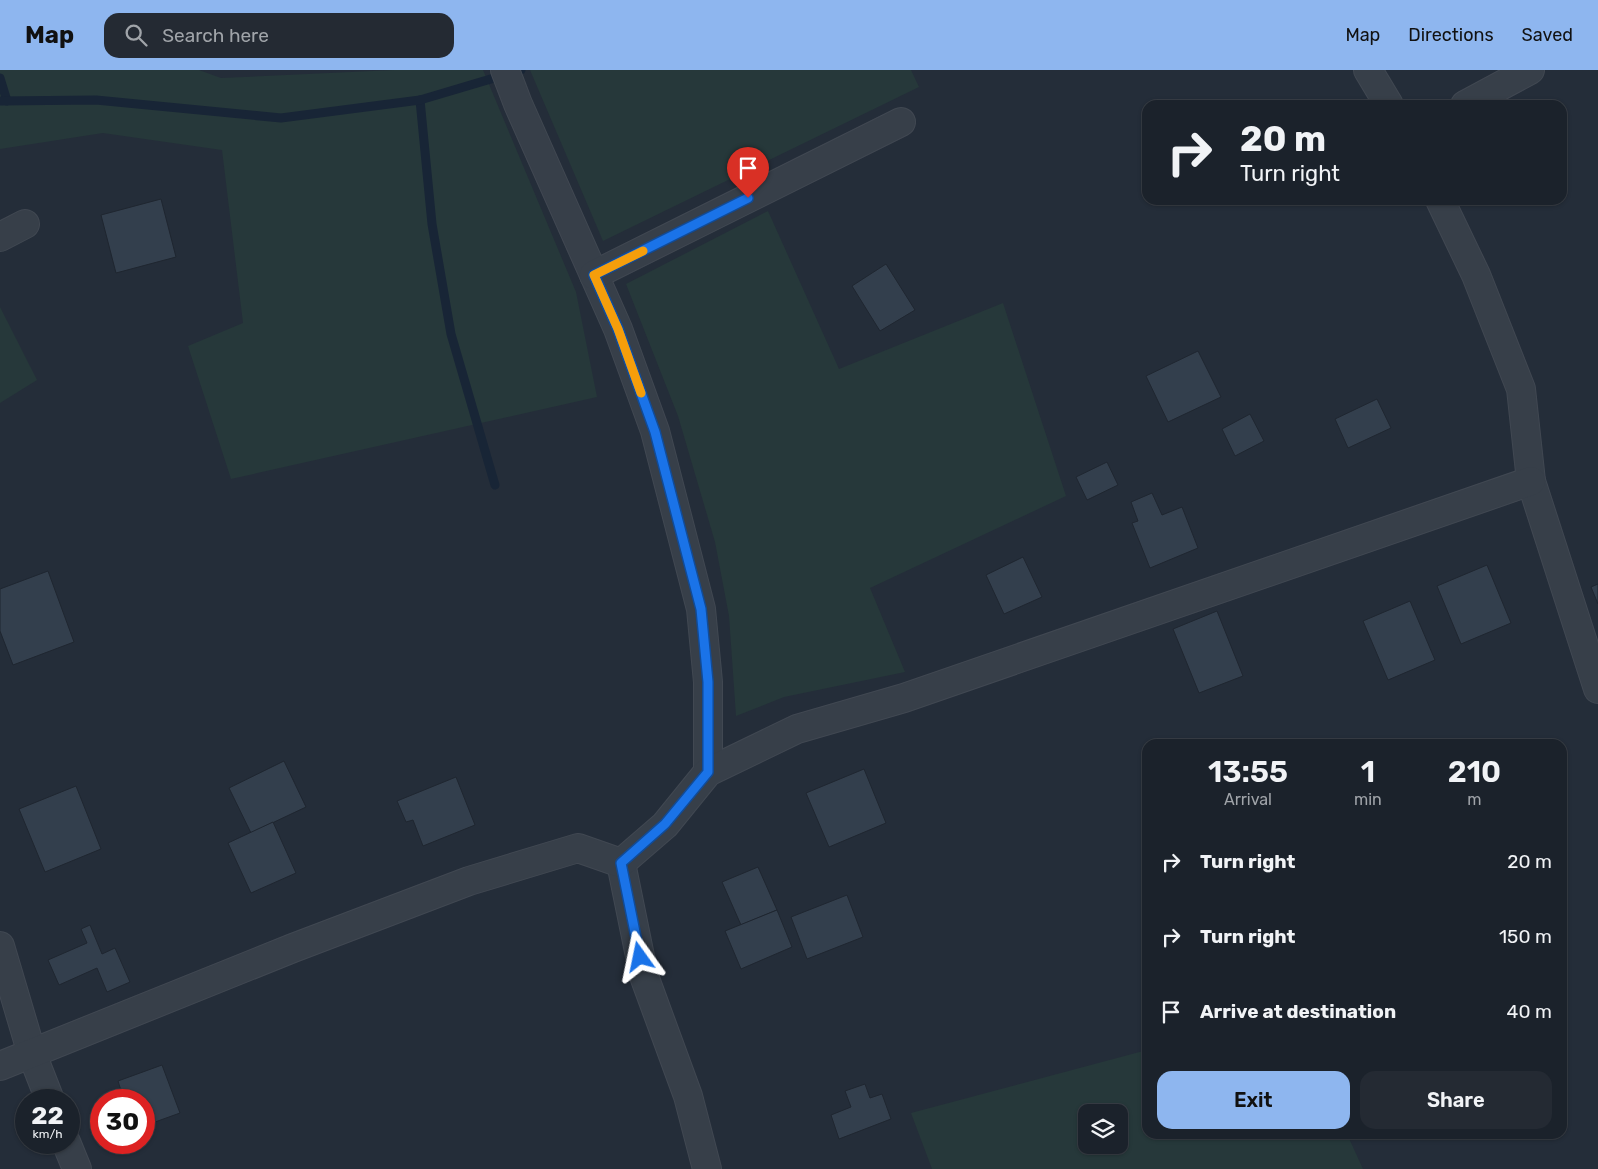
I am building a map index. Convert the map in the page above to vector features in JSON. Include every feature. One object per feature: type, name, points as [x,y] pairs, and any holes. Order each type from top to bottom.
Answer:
[{"type":"street","points":[[505,70],[618,329],[655,432],[701,609],[708,682],[708,772]]},
{"type":"street","points":[[1368,70],[1386,100]]},
{"type":"street","points":[[1474,100],[1530,70]]},
{"type":"street","points":[[594,275],[901,122]]},
{"type":"street","points":[[1442,205],[1476,275],[1521,389],[1531,481],[1598,689]]},
{"type":"street","points":[[0,237],[25,224]]},
{"type":"street","points":[[621,863],[665,824],[708,772],[797,729],[904,698],[1531,481]]},
{"type":"street","points":[[0,1066],[293,948],[469,881],[578,848],[621,863]]},
{"type":"street","points":[[621,863],[644,976],[688,1096],[707,1169]]},
{"type":"street","points":[[0,946],[32,1054],[46,1089]]},
{"type":"street","points":[[71,1154],[77,1169]]},
{"type":"shaded area","points":[[0,70],[199,70],[221,78],[394,70],[483,70],[576,292],[597,397],[231,479],[188,346],[243,323],[222,150],[103,133],[0,149]]},
{"type":"shaded area","points":[[530,70],[911,70],[919,87],[603,241]]},
{"type":"shaded area","points":[[768,211],[839,369],[1003,303],[1066,496],[870,588],[905,672],[784,697],[736,716],[729,616],[715,542],[678,416],[626,284]]},
{"type":"shaded area","points":[[0,307],[37,380],[0,403]]},
{"type":"shaded area","points":[[1142,1051],[1142,1139],[1349,1139],[1363,1169],[932,1169],[911,1113]]},
{"type":"building","points":[[161,199],[176,257],[116,273],[101,215]]},
{"type":"building","points":[[886,264],[915,310],[880,331],[852,286]]},
{"type":"building","points":[[1198,351],[1221,397],[1168,422],[1146,376]]},
{"type":"building","points":[[1377,399],[1391,428],[1348,448],[1335,419]]},
{"type":"building","points":[[1250,414],[1264,441],[1235,456],[1222,429]]},
{"type":"building","points":[[1107,462],[1118,485],[1087,500],[1076,477]]},
{"type":"building","points":[[1152,493],[1162,515],[1182,507],[1198,548],[1150,568],[1132,523],[1138,521],[1131,502]]},
{"type":"building","points":[[1023,557],[1042,597],[1004,614],[986,575]]},
{"type":"building","points":[[1487,565],[1511,623],[1461,644],[1437,586]]},
{"type":"building","points":[[48,571],[74,642],[13,665],[0,631],[0,589]]},
{"type":"building","points":[[1598,584],[1598,604],[1591,587]]},
{"type":"building","points":[[1410,601],[1435,660],[1388,680],[1363,621]]},
{"type":"building","points":[[1217,611],[1243,676],[1199,693],[1173,629]]},
{"type":"building","points":[[284,761],[306,807],[251,833],[229,788]]},
{"type":"building","points":[[864,769],[886,823],[829,847],[806,793]]},
{"type":"building","points":[[456,777],[475,825],[423,846],[413,820],[406,822],[397,801]]},
{"type":"building","points":[[76,786],[101,849],[45,872],[19,809]]},
{"type":"building","points":[[273,822],[296,873],[251,893],[228,843]]},
{"type":"building","points":[[758,867],[777,910],[741,925],[722,882]]},
{"type":"building","points":[[847,895],[863,937],[807,959],[791,917]]},
{"type":"building","points":[[777,910],[792,947],[741,969],[725,931]]},
{"type":"building","points":[[90,925],[102,954],[115,948],[130,982],[107,992],[97,968],[59,985],[48,960],[87,943],[81,929]]},
{"type":"building","points":[[162,1065],[180,1113],[155,1122],[155,1089],[121,1089],[118,1081]]},
{"type":"building","points":[[865,1084],[870,1098],[882,1094],[891,1119],[839,1139],[831,1115],[851,1107],[845,1091]]},
{"type":"waterway","points":[[0,101],[96,100],[281,118],[420,100],[521,70]]},
{"type":"waterway","points":[[0,78],[7,101]]},
{"type":"waterway","points":[[420,100],[432,224],[451,334],[495,485]]},
{"type":"slow traffic","points":[[641,393],[618,329],[594,275],[643,251]]},
{"type":"route","points":[[640,957],[621,863],[665,824],[708,772],[708,682],[701,609],[655,432],[618,329],[594,275],[748,198]]}]
